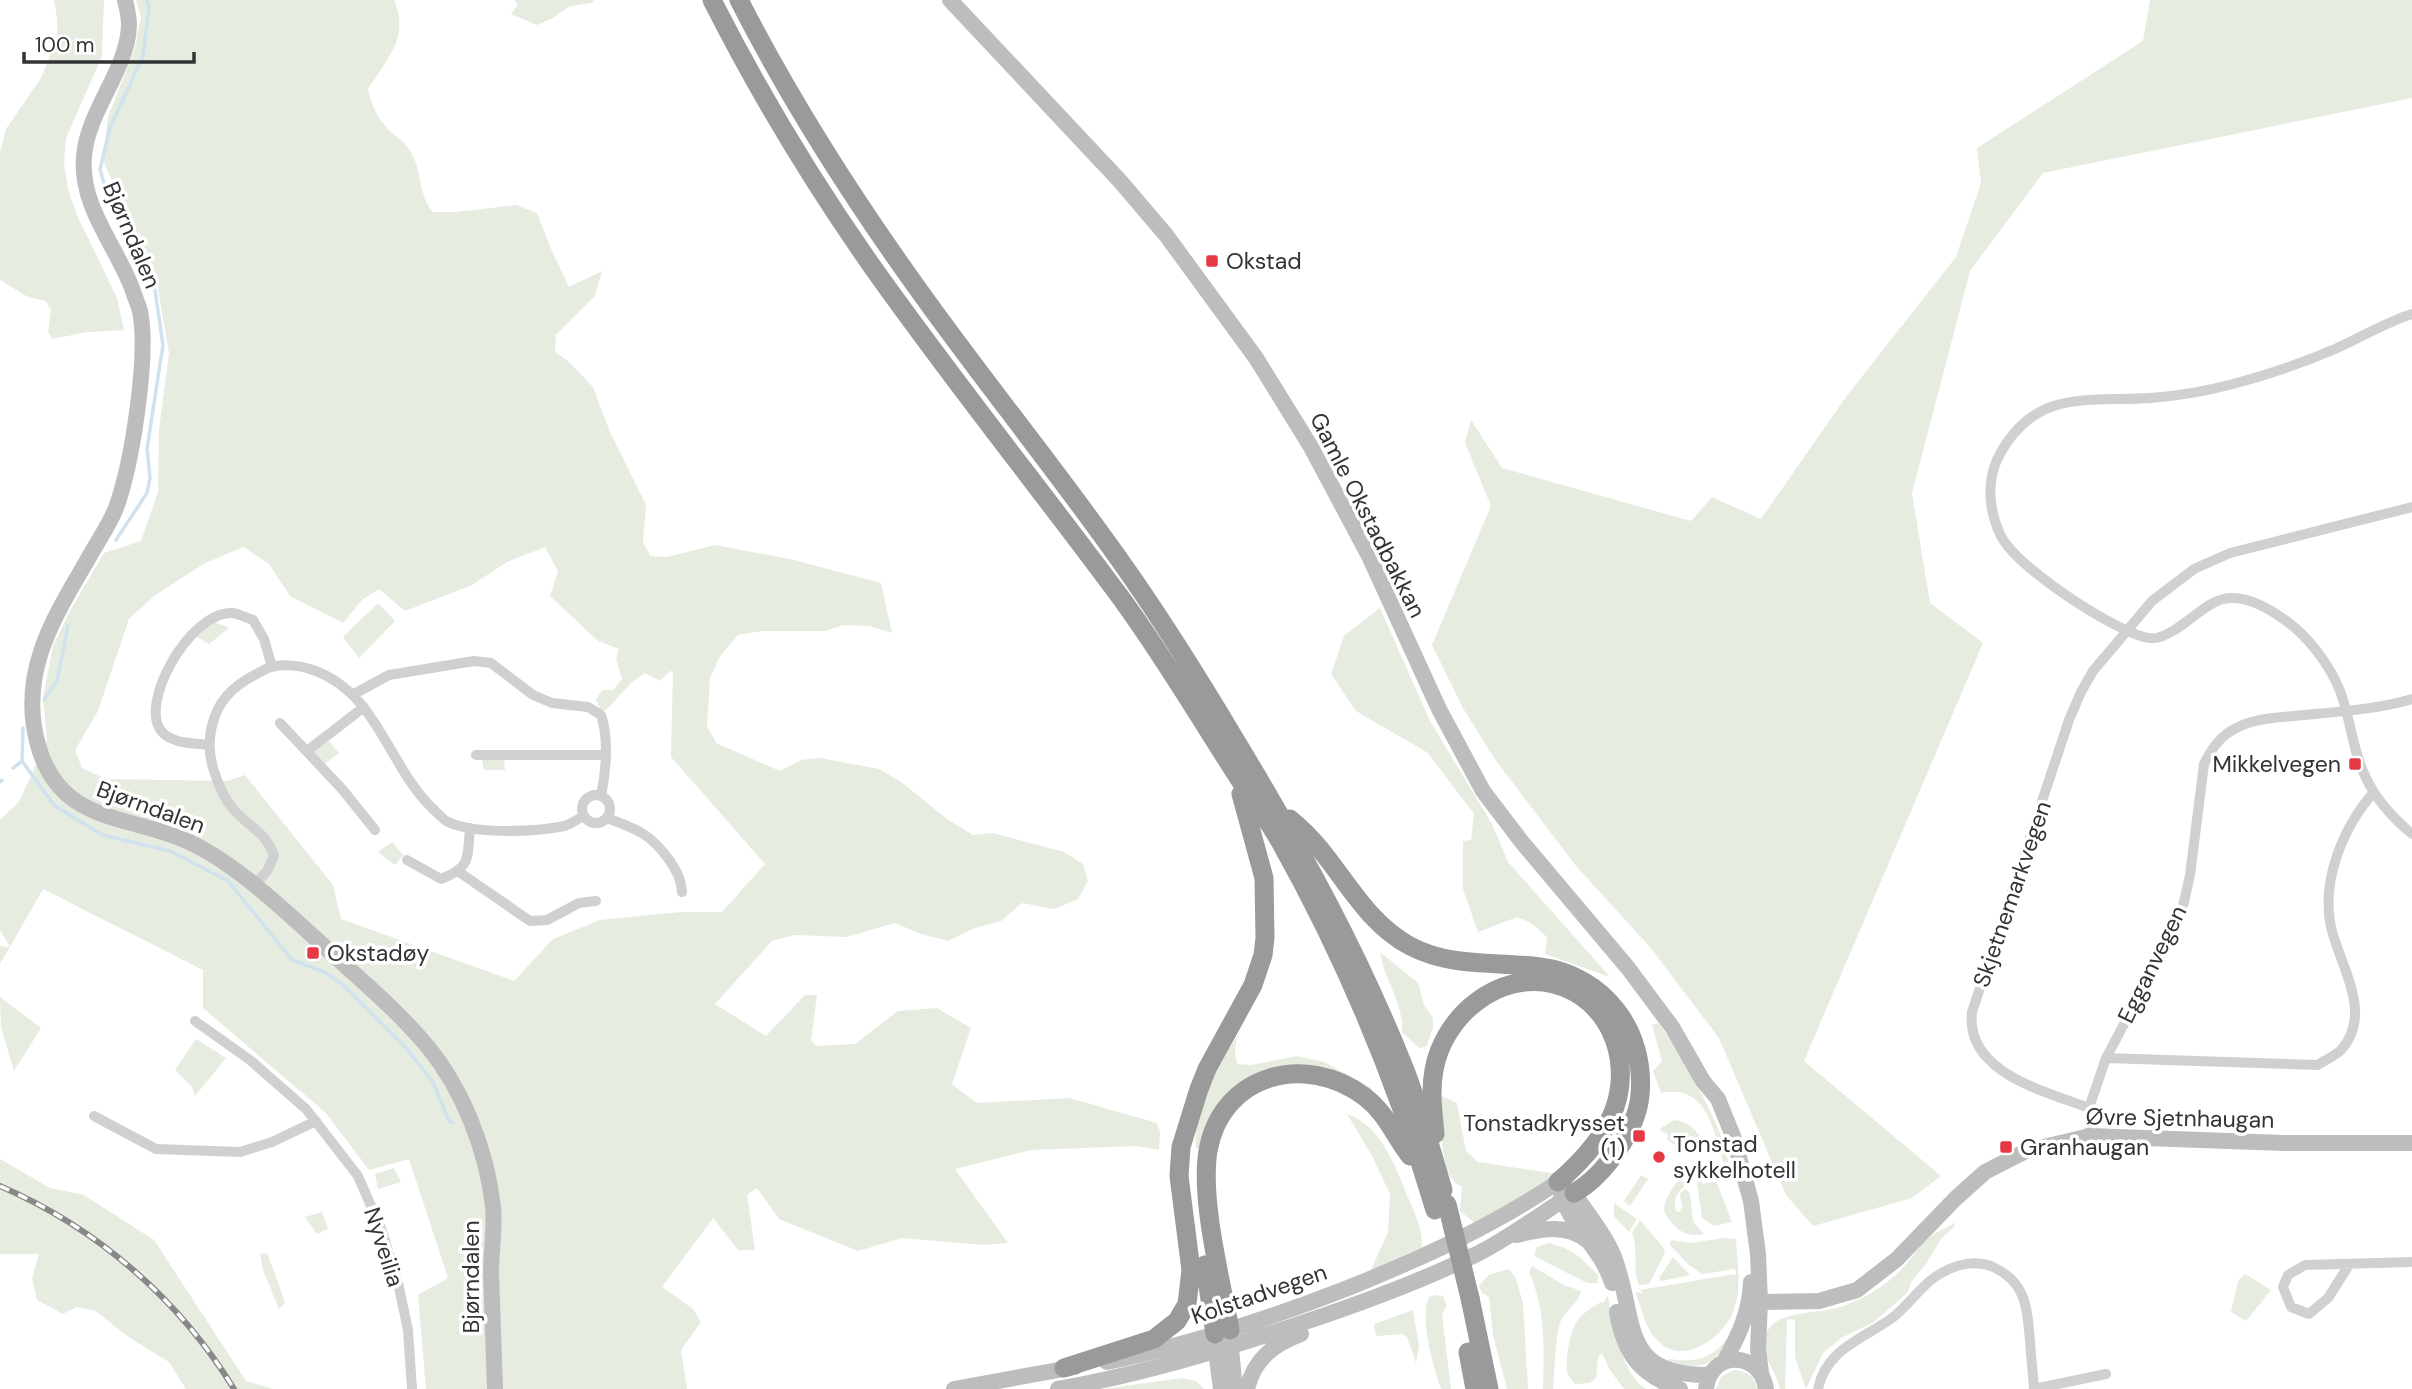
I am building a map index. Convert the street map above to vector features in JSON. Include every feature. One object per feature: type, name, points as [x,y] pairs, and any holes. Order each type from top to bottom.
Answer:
[{"type":"highway","points":[[712,0],[782,129],[847,230],[950,374],[1122,599],[1199,713],[1280,841],[1345,968],[1391,1078],[1424,1176]]},
{"type":"highway","points":[[738,0],[784,84],[861,208],[1128,571],[1192,668],[1274,804],[1326,898],[1383,1017],[1421,1116],[1464,1301],[1489,1389]]},
{"type":"highway","points":[[1064,1368],[1154,1339],[1177,1321],[1187,1304],[1192,1270],[1179,1160],[1193,1104],[1208,1069],[1253,985],[1263,955],[1265,938],[1264,878],[1235,773]]},
{"type":"highway","points":[[1274,804],[1320,849],[1354,896],[1372,915],[1408,945],[1427,954],[1457,962],[1540,967],[1575,976],[1593,986],[1617,1009],[1631,1032],[1639,1057],[1640,1097],[1635,1118],[1607,1164],[1588,1185],[1565,1192]]},
{"type":"highway","points":[[1441,1207],[1432,1107],[1437,1058],[1450,1028],[1461,1015],[1495,991],[1524,983],[1555,984],[1585,999],[1607,1022],[1616,1039],[1620,1056],[1620,1086],[1609,1122],[1584,1157],[1565,1192]]},
{"type":"highway","points":[[1223,1341],[1206,1164],[1217,1122],[1247,1087],[1279,1075],[1294,1074],[1323,1076],[1352,1088],[1387,1119],[1441,1207]]},
{"type":"highway","points":[[1187,1129],[1223,1341]]},
{"type":"highway","points":[[1464,1301],[1475,1389]]},
{"type":"main road","name":"Bjørndalen","points":[[125,0],[129,24],[124,50],[93,120],[83,154],[84,182],[94,214],[130,283],[140,312],[142,353],[138,395],[131,446],[116,509],[48,631],[39,653],[33,682],[37,742],[52,777],[78,804],[97,814],[188,841],[206,851],[254,886],[381,998],[429,1049],[464,1105],[484,1158],[493,1209],[491,1269],[495,1389]]},
{"type":"main road","name":"Gamle Okstadbakkan","points":[[950,0],[1120,181],[1167,235],[1249,348],[1311,447],[1369,556],[1438,709],[1483,791],[1521,841],[1628,968],[1672,1027],[1703,1081],[1718,1099],[1747,1179],[1757,1238],[1755,1302],[1758,1349],[1766,1389]]},
{"type":"main road","name":"Øvre Sjetnhaugan","points":[[1755,1302],[1819,1301],[1857,1290],[1897,1259],[1985,1172],[2026,1151],[2090,1136],[2284,1143],[2412,1143]]},
{"type":"main road","name":"Kolstadvegen","points":[[954,1389],[1223,1341],[1335,1312],[1434,1273],[1507,1237],[1565,1192]]},
{"type":"main road","name":"Kolstadvegen","points":[[1058,1389],[1122,1377],[1223,1341],[1465,1238],[1528,1202],[1565,1192]]},
{"type":"main road","points":[[1565,1192],[1607,1269],[1620,1330],[1630,1354],[1653,1378],[1680,1389]]},
{"type":"main road","points":[[1565,1192],[1613,1254],[1630,1325],[1641,1349],[1651,1361],[1664,1370],[1691,1375],[1708,1382]]},
{"type":"main road","points":[[1507,1237],[1540,1229],[1560,1229],[1571,1231],[1592,1245]]},
{"type":"main road","name":"Gamle Okstadbakkan","points":[[1708,1382],[1724,1362],[1755,1302]]},
{"type":"main road","points":[[1247,1389],[1251,1374],[1271,1348],[1306,1332],[1335,1312]]},
{"type":"main road","points":[[1221,1389],[1223,1341]]},
{"type":"main road","points":[[1223,1341],[1235,1389]]},
{"type":"main road","points":[[1724,1362],[1745,1360],[1761,1372]]},
{"type":"street","points":[[2412,314],[2278,372],[2229,385],[2152,398],[2073,401],[2053,406],[2028,417],[2011,434],[1998,456],[1990,486],[1991,508],[2000,535],[2014,556],[2096,615],[2127,632],[2148,639],[2160,638],[2226,597],[2239,597],[2294,627],[2313,646],[2340,689],[2360,764],[2374,792],[2412,834]]},
{"type":"street","name":"Skjetnemarkvegen","points":[[2089,1108],[2022,1083],[1991,1062],[1978,1047],[1970,1024],[2069,720],[2081,692],[2094,671],[2151,601],[2194,569],[2230,553],[2412,507]]},
{"type":"street","points":[[209,745],[175,740],[161,732],[156,717],[160,691],[169,665],[188,635],[209,619],[232,613],[253,620],[264,639],[271,667]]},
{"type":"street","points":[[354,694],[389,675],[474,662],[491,663],[533,695],[552,703],[588,707],[601,715],[605,726],[604,781],[600,796]]},
{"type":"street","points":[[254,886],[267,871],[274,856],[269,842],[232,808],[221,790],[213,769],[209,745],[212,721],[223,699],[244,680],[271,667],[302,666],[329,676],[354,694],[419,795],[446,821],[470,828],[496,831],[559,827],[583,816]]},
{"type":"street","name":"Egganvegen","points":[[2090,1136],[2089,1108],[2106,1058],[2173,932],[2184,902],[2190,875],[2200,782],[2211,749],[2221,738],[2243,724],[2256,720],[2412,699]]},
{"type":"street","points":[[307,751],[365,708]]},
{"type":"street","points":[[280,723],[375,830]]},
{"type":"street","points":[[476,755],[604,755]]},
{"type":"street","points":[[2106,1058],[2318,1065],[2340,1051],[2354,1028],[2355,1004],[2330,925],[2330,879],[2354,820],[2374,792]]},
{"type":"street","points":[[600,796],[609,803],[610,808],[607,818],[597,824],[583,816],[583,802],[587,797],[600,796]]},
{"type":"street","points":[[607,818],[640,831],[658,844],[681,877],[681,892]]},
{"type":"street","points":[[407,860],[441,879],[459,872],[467,858],[470,828]]},
{"type":"street","points":[[459,872],[530,921],[547,920],[579,903],[596,901]]},
{"type":"street","name":"Nyveilia","points":[[195,1021],[250,1059],[306,1109],[358,1176],[382,1231],[398,1283],[408,1330],[412,1389]]},
{"type":"street","points":[[94,1116],[156,1149],[240,1152],[272,1142],[316,1121]]},
{"type":"street","points":[[2349,1265],[2328,1298],[2309,1314],[2291,1307],[2283,1287],[2288,1275],[2305,1265],[2412,1262]]},
{"type":"street","points":[[1818,1389],[1820,1378],[1838,1352],[1895,1316],[1935,1277],[1969,1263],[1983,1263],[2002,1271],[2018,1286],[2029,1312],[2034,1389],[2106,1374]]},
{"type":"shaded area","points":[[54,0],[104,0],[102,56],[66,138],[64,163],[68,189],[77,215],[117,298],[124,330],[88,332],[52,339],[48,332],[51,310],[46,301],[28,297],[0,280],[0,152],[6,129],[41,78],[57,38]]},
{"type":"shaded area","points":[[136,0],[394,0],[398,13],[398,37],[389,57],[368,89],[380,119],[410,150],[428,206],[433,212],[456,212],[516,205],[537,213],[569,287],[602,271],[595,296],[556,335],[555,352],[568,361],[593,387],[610,432],[646,505],[643,541],[650,556],[667,557],[715,545],[790,559],[881,583],[892,633],[869,626],[843,625],[825,631],[762,631],[738,635],[720,656],[710,678],[707,726],[716,743],[780,771],[801,760],[820,758],[879,769],[900,781],[947,819],[973,835],[993,833],[1064,852],[1083,864],[1088,881],[1078,899],[1054,909],[1022,903],[1001,921],[975,928],[948,941],[895,923],[846,937],[795,935],[772,941],[715,1004],[766,1036],[805,995],[817,995],[811,1040],[816,1046],[855,1044],[898,1011],[937,1008],[971,1028],[952,1084],[977,1103],[1069,1098],[1157,1123],[1160,1132],[1159,1150],[1136,1146],[1031,1150],[955,1169],[1008,1243],[984,1245],[902,1238],[858,1251],[779,1219],[757,1188],[747,1195],[755,1250],[738,1250],[713,1218],[662,1287],[693,1309],[701,1322],[681,1350],[687,1389],[426,1389],[418,1295],[448,1278],[409,1159],[369,1170],[326,1113],[203,1008],[203,970],[43,889],[10,947],[0,930],[0,820],[19,802],[47,740],[43,698],[53,646],[104,553],[141,541],[158,492],[159,430],[169,353],[156,278],[103,161],[108,117],[134,51],[141,17]],"holes":[[[244,547],[269,564],[290,596],[343,623],[362,600],[379,589],[405,611],[472,585],[507,562],[545,547],[558,571],[550,596],[598,641],[619,649],[616,659],[622,679],[613,690],[602,690],[596,700],[601,710],[606,710],[632,682],[645,673],[660,681],[670,671],[673,672],[671,757],[765,864],[722,912],[681,912],[600,920],[553,939],[514,981],[341,919],[333,885],[245,775],[227,781],[106,779],[82,768],[75,750],[98,711],[129,619],[154,596],[205,563]]]},
{"type":"shaded area","points":[[514,0],[594,0],[591,3],[570,6],[537,25],[511,14],[518,4]]},
{"type":"shaded area","points":[[2150,0],[2412,0],[2412,98],[2043,173],[1970,271],[1912,493],[1930,603],[1983,643],[1804,1061],[1941,1176],[1912,1198],[1813,1226],[1786,1195],[1719,1038],[1650,947],[1576,866],[1494,758],[1463,708],[1432,645],[1491,506],[1465,443],[1471,420],[1502,468],[1691,521],[1712,497],[1761,519],[1846,397],[1956,257],[1981,183],[1977,148],[2143,41]]},
{"type":"shaded area","points":[[378,603],[395,621],[359,658],[343,637]]},
{"type":"shaded area","points":[[1380,608],[1430,721],[1492,824],[1508,862],[1610,977],[1545,954],[1547,937],[1531,923],[1517,917],[1478,932],[1463,889],[1463,841],[1471,840],[1474,814],[1428,753],[1356,711],[1331,674],[1344,636]]},
{"type":"shaded area","points":[[215,622],[229,628],[209,644],[195,636]]},
{"type":"shaded area","points":[[329,741],[339,753],[324,764],[312,752]]},
{"type":"shaded area","points":[[504,758],[505,770],[484,770],[482,759]]},
{"type":"shaded area","points":[[392,842],[403,855],[396,864],[378,852]]},
{"type":"shaded area","points":[[0,946],[10,947],[0,964]]},
{"type":"shaded area","points":[[1380,952],[1418,983],[1424,1005],[1433,1018],[1433,1028],[1426,1047],[1419,1048],[1402,1032],[1400,1011]]},
{"type":"shaded area","points":[[0,997],[41,1028],[14,1071],[1,1027]]},
{"type":"shaded area","points":[[1249,1016],[1237,1039],[1237,1064],[1251,1065],[1297,1056],[1324,1062],[1370,1087],[1381,1104],[1273,1071],[1201,1149],[1196,1148],[1196,1131],[1205,1097],[1222,1062]]},
{"type":"shaded area","points":[[1659,1023],[1714,1119],[1723,1140],[1729,1176],[1715,1132],[1701,1106],[1691,1097],[1678,1092],[1661,1093],[1653,1071],[1662,1061],[1652,1025]]},
{"type":"shaded area","points":[[196,1039],[226,1058],[195,1096],[192,1087],[175,1070]]},
{"type":"shaded area","points":[[1442,1096],[1457,1103],[1466,1151],[1478,1162],[1558,1174],[1476,1224],[1460,1211],[1462,1187],[1452,1179],[1447,1168],[1442,1137]]},
{"type":"shaded area","points":[[1347,1114],[1369,1127],[1385,1147],[1421,1233],[1422,1247],[1371,1270],[1388,1232],[1390,1194],[1371,1154]]},
{"type":"shaded area","points":[[1674,1120],[1686,1123],[1694,1130],[1706,1150],[1702,1151],[1703,1155],[1682,1150],[1667,1140],[1668,1135],[1660,1130]]},
{"type":"shaded area","points":[[0,1159],[50,1188],[84,1195],[154,1240],[246,1381],[273,1389],[186,1389],[169,1362],[127,1336],[96,1311],[77,1307],[63,1314],[37,1300],[32,1278],[39,1254],[0,1254]]},
{"type":"shaded area","points":[[394,1168],[401,1182],[378,1189],[375,1174]]},
{"type":"shaded area","points":[[1641,1175],[1648,1179],[1630,1206],[1624,1201]]},
{"type":"shaded area","points":[[1701,1178],[1703,1184],[1716,1181],[1732,1222],[1714,1226],[1702,1218],[1697,1183]]},
{"type":"shaded area","points":[[1684,1181],[1684,1187],[1676,1198],[1676,1211],[1680,1212],[1680,1194],[1685,1189],[1690,1193],[1693,1222],[1704,1234],[1685,1233],[1671,1222],[1664,1211],[1672,1189],[1677,1182]]},
{"type":"shaded area","points":[[1614,1203],[1637,1219],[1629,1232],[1614,1216]]},
{"type":"shaded area","points":[[322,1212],[328,1229],[317,1234],[305,1217]]},
{"type":"shaded area","points":[[1640,1220],[1665,1253],[1649,1284],[1639,1285],[1632,1233]]},
{"type":"shaded area","points":[[1956,1222],[1911,1282],[1908,1292],[1874,1322],[1841,1338],[1823,1353],[1806,1389],[1795,1357],[1795,1320],[1787,1319],[1785,1389],[1780,1389],[1764,1345],[1768,1330],[1774,1323],[1792,1315],[1837,1308],[1868,1295],[1904,1267],[1928,1239]]},
{"type":"shaded area","points":[[1736,1239],[1738,1287],[1732,1315],[1724,1327],[1703,1345],[1678,1351],[1666,1347],[1649,1329],[1636,1293],[1643,1294],[1640,1290],[1735,1276],[1736,1275],[1735,1269],[1702,1274],[1670,1245],[1671,1240],[1690,1243]]},
{"type":"shaded area","points":[[1549,1243],[1571,1251],[1581,1259],[1598,1275],[1598,1283],[1587,1283],[1534,1256],[1537,1247]]},
{"type":"shaded area","points":[[267,1253],[285,1303],[279,1309],[263,1270],[260,1254]]},
{"type":"shaded area","points":[[1673,1257],[1690,1275],[1661,1281],[1659,1278]]},
{"type":"shaded area","points":[[1532,1266],[1564,1285],[1581,1291],[1560,1323],[1553,1389],[1543,1389],[1543,1329],[1535,1286],[1529,1272]]},
{"type":"shaded area","points":[[1508,1269],[1515,1276],[1523,1303],[1528,1389],[1507,1389],[1493,1335],[1489,1297],[1482,1293],[1479,1286],[1489,1275]]},
{"type":"shaded area","points":[[2245,1274],[2271,1290],[2246,1321],[2231,1312],[2238,1281]]},
{"type":"shaded area","points":[[1443,1296],[1447,1306],[1442,1315],[1451,1389],[1442,1389],[1440,1386],[1428,1341],[1426,1305],[1429,1297]]},
{"type":"shaded area","points":[[1608,1296],[1625,1361],[1638,1383],[1646,1389],[1624,1389],[1602,1353],[1598,1358],[1596,1378],[1589,1383],[1576,1384],[1568,1375],[1567,1355],[1575,1325],[1583,1315],[1603,1303]]},
{"type":"shaded area","points":[[1413,1310],[1419,1346],[1416,1363],[1407,1337],[1402,1334],[1376,1336],[1374,1324]]},
{"type":"shaded area","points":[[1734,1329],[1723,1350],[1709,1362],[1692,1366],[1668,1361],[1707,1356],[1721,1346]]},
{"type":"shaded area","points":[[1734,1370],[1749,1375],[1757,1389],[1716,1389],[1721,1377]]},
{"type":"shaded area","points":[[1183,1378],[1196,1381],[1204,1389],[1102,1389]]},
{"type":"waterway","points":[[116,540],[147,493],[150,478],[147,449],[163,345],[155,290],[109,202],[100,169],[110,128],[143,56],[149,7],[147,0]]},
{"type":"waterway","points":[[44,700],[57,681],[68,626]]},
{"type":"waterway","points":[[23,728],[22,761],[54,805],[102,835],[170,851],[228,881],[292,960],[324,972],[341,983],[407,1049],[433,1082],[449,1121],[453,1123]]},
{"type":"waterway","points":[[13,768],[22,761]]},
{"type":"railway","points":[[0,1186],[70,1223],[133,1270],[188,1325],[234,1389]]},
{"type":"place","name":"Okstad","points":[[1212,261]]},
{"type":"place","name":"Mikkelvegen","points":[[2355,764]]},
{"type":"place","name":"Okstadøy","points":[[313,953]]},
{"type":"place","name":"Tonstadkrysset (1)","points":[[1639,1136]]},
{"type":"place","name":"Granhaugan","points":[[2006,1147]]},
{"type":"place","name":"Tonstad sykkelhotell","points":[[1659,1157]]}]
